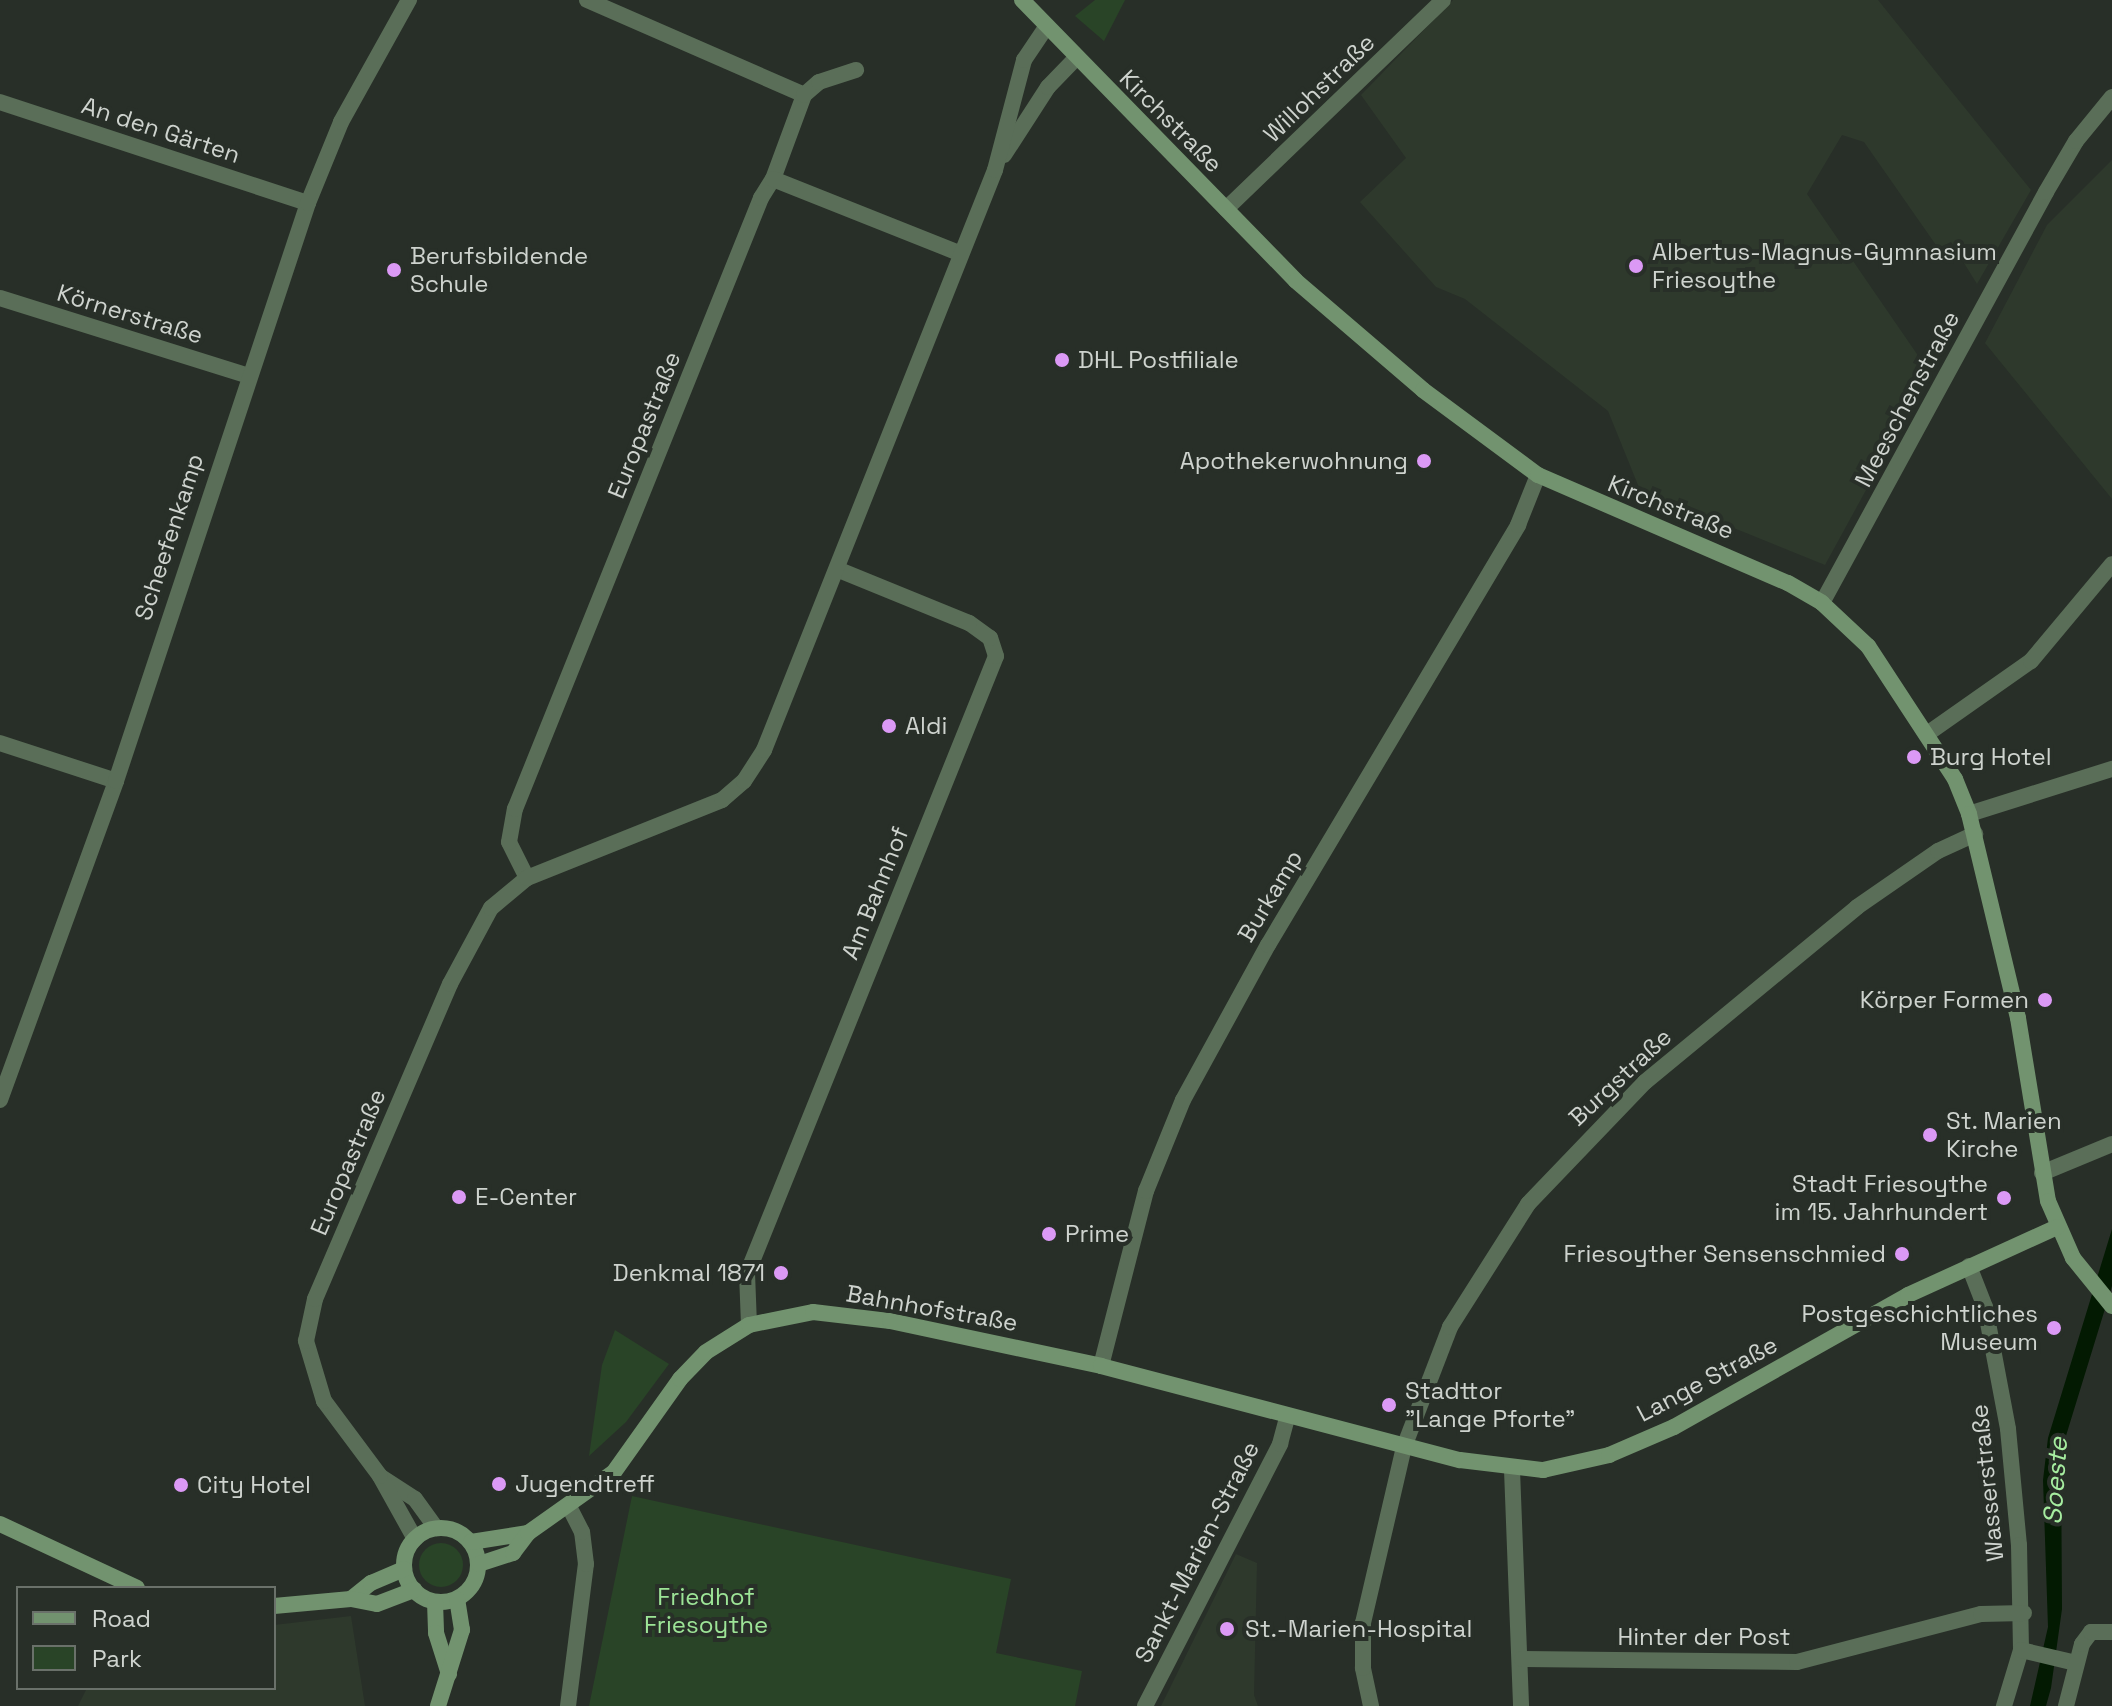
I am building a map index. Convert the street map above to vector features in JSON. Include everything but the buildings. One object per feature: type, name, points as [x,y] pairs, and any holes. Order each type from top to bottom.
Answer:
[{"type":"street","name":"Scheefenkamp","points":[[0,1100],[116,781],[246,375],[308,203],[341,122],[409,0]]},
{"type":"street","points":[[587,0],[804,95],[819,82],[856,70]]},
{"type":"street","name":"Kirchstraße","points":[[1022,0],[1075,59],[1296,281],[1389,361],[1538,475],[1741,561],[1822,603],[1868,646],[1927,734],[1969,814],[2018,1018],[2042,1173],[2057,1227],[2112,1306]]},
{"type":"street","name":"Willohstraße","points":[[1226,209],[1443,0]]},
{"type":"street","name":"Europastraße","points":[[415,1539],[380,1476],[324,1401],[310,1365],[306,1341],[315,1299],[469,944],[491,908],[527,878],[697,813],[744,781],[783,711],[959,253],[995,170],[1024,60],[1046,27]]},
{"type":"street","name":"Europastraße","points":[[995,170],[1048,87],[1075,59]]},
{"type":"street","name":"Europastraße","points":[[527,878],[509,842],[515,809],[761,198],[773,179],[804,95]]},
{"type":"street","name":"Meeschenstraße","points":[[1822,603],[2046,192],[2076,141],[2112,97]]},
{"type":"street","name":"An den Gärten","points":[[0,102],[308,203]]},
{"type":"street","points":[[773,179],[959,253]]},
{"type":"street","name":"Körnerstraße","points":[[0,298],[246,375]]},
{"type":"street","name":"Burkamp","points":[[1101,1366],[1146,1191],[1183,1100],[1268,945],[1518,525],[1538,475]]},
{"type":"street","points":[[1927,734],[2031,661],[2112,564]]},
{"type":"street","name":"Am Bahnhof","points":[[749,1325],[747,1274],[996,656],[990,638],[969,623],[837,569]]},
{"type":"street","points":[[0,743],[116,781]]},
{"type":"street","points":[[1969,814],[2112,769]]},
{"type":"street","name":"Burgstraße","points":[[1404,1447],[1450,1327],[1528,1204],[1591,1134],[1706,1031],[1857,907],[1938,851],[1975,834]]},
{"type":"street","points":[[2042,1173],[2112,1144]]},
{"type":"street","name":"Lange Straße","points":[[1404,1447],[1512,1470],[1543,1470],[1609,1455],[1674,1427],[1969,1266],[2057,1227]]},
{"type":"street","name":"Wasserstraße","points":[[1969,1266],[1985,1307],[2008,1429],[2024,1613],[2026,1651],[2004,1706]]},
{"type":"street","name":"Bahnhofstraße","points":[[479,1564],[513,1553],[528,1533],[569,1507],[614,1472],[680,1379],[706,1352],[749,1325],[813,1312],[860,1317],[1101,1366],[1404,1447]]},
{"type":"street","name":"Sankt-Marien-Straße","points":[[1145,1706],[1280,1444],[1287,1417]]},
{"type":"street","points":[[1371,1706],[1363,1668],[1363,1623],[1404,1447]]},
{"type":"street","points":[[1512,1470],[1522,1659],[1521,1706]]},
{"type":"street","name":"Europastraße","points":[[380,1476],[415,1499],[436,1528]]},
{"type":"street","points":[[568,1706],[586,1564],[582,1532],[569,1507]]},
{"type":"street","points":[[0,1524],[133,1586]]},
{"type":"street","points":[[436,1528],[449,1528],[471,1542],[479,1564],[473,1584],[457,1599],[435,1602],[414,1590],[404,1569],[415,1539],[436,1528]]},
{"type":"street","name":"Bahnhofstraße","points":[[471,1542],[528,1533]]},
{"type":"street","points":[[351,1599],[371,1583],[404,1569]]},
{"type":"street","points":[[276,1606],[351,1599],[377,1604],[414,1590]]},
{"type":"street","points":[[438,1706],[462,1630],[457,1599]]},
{"type":"street","points":[[435,1602],[436,1633],[450,1675]]},
{"type":"street","name":"Hinter der Post","points":[[1522,1659],[1797,1662],[1981,1614],[2024,1613]]},
{"type":"street","points":[[2066,1706],[2068,1661],[2091,1632],[2112,1632]]},
{"type":"street","points":[[2026,1651],[2068,1661]]},
{"type":"shaded area","name":"Albertus-Magnus-Gymnasium Friesoythe","points":[[1453,0],[1878,0],[2031,190],[1977,284],[1951,242],[1938,248],[1864,142],[1842,135],[1807,194],[1930,373],[1825,565],[1640,490],[1608,411],[1465,299],[1436,287],[1360,202],[1406,158],[1361,95]]},
{"type":"shaded area","points":[[2112,160],[2112,499],[1985,343],[2047,225]]},
{"type":"shaded area","name":"St.-Marien-Hospital","points":[[1236,1554],[1257,1563],[1254,1695],[1258,1706],[1161,1706]]},
{"type":"shaded area","points":[[351,1616],[365,1706],[78,1706],[86,1690],[276,1690],[276,1625]]},
{"type":"green space","points":[[1095,0],[1125,0],[1104,41],[1075,16]]},
{"type":"green space","points":[[615,1330],[669,1364],[626,1422],[589,1456],[602,1365]]},
{"type":"green space","name":"Friedhof Friesoythe","points":[[632,1496],[1011,1579],[996,1653],[1082,1671],[1075,1706],[589,1706]]},
{"type":"green space","points":[[441,1543],[456,1550],[463,1565],[456,1580],[441,1587],[426,1580],[419,1565],[426,1550]]},
{"type":"water","name":"Soeste","points":[[2112,1229],[2112,1286],[2061,1452],[2062,1609],[2051,1688],[2046,1706],[2030,1706],[2048,1627],[2043,1480],[2048,1438]]},
{"type":"place","name":"Albertus-Magnus-Gymnasium Friesoythe","points":[[1636,266]]},
{"type":"place","name":"Berufsbildende Schule","points":[[394,270]]},
{"type":"place","name":"DHL Postfiliale","points":[[1062,360]]},
{"type":"place","name":"Apothekerwohnung","points":[[1424,461]]},
{"type":"place","name":"Aldi","points":[[889,726]]},
{"type":"place","name":"Burg Hotel","points":[[1914,757]]},
{"type":"place","name":"Körper Formen","points":[[2045,1000]]},
{"type":"place","name":"St. Marien Kirche","points":[[1930,1135]]},
{"type":"place","name":"E-Center","points":[[459,1197]]},
{"type":"place","name":"Stadt Friesoythe im 15. Jahrhundert","points":[[2004,1198]]},
{"type":"place","name":"Prime","points":[[1049,1234]]},
{"type":"place","name":"Friesoyther Sensenschmied","points":[[1902,1254]]},
{"type":"place","name":"Denkmal 1871","points":[[781,1273]]},
{"type":"place","name":"Postgeschichtliches Museum","points":[[2054,1328]]},
{"type":"place","name":"Stadttor \"Lange Pforte\"","points":[[1389,1405]]},
{"type":"place","name":"Jugendtreff","points":[[499,1484]]},
{"type":"place","name":"City Hotel","points":[[181,1485]]},
{"type":"place","name":"St.-Marien-Hospital","points":[[1227,1629]]}]
